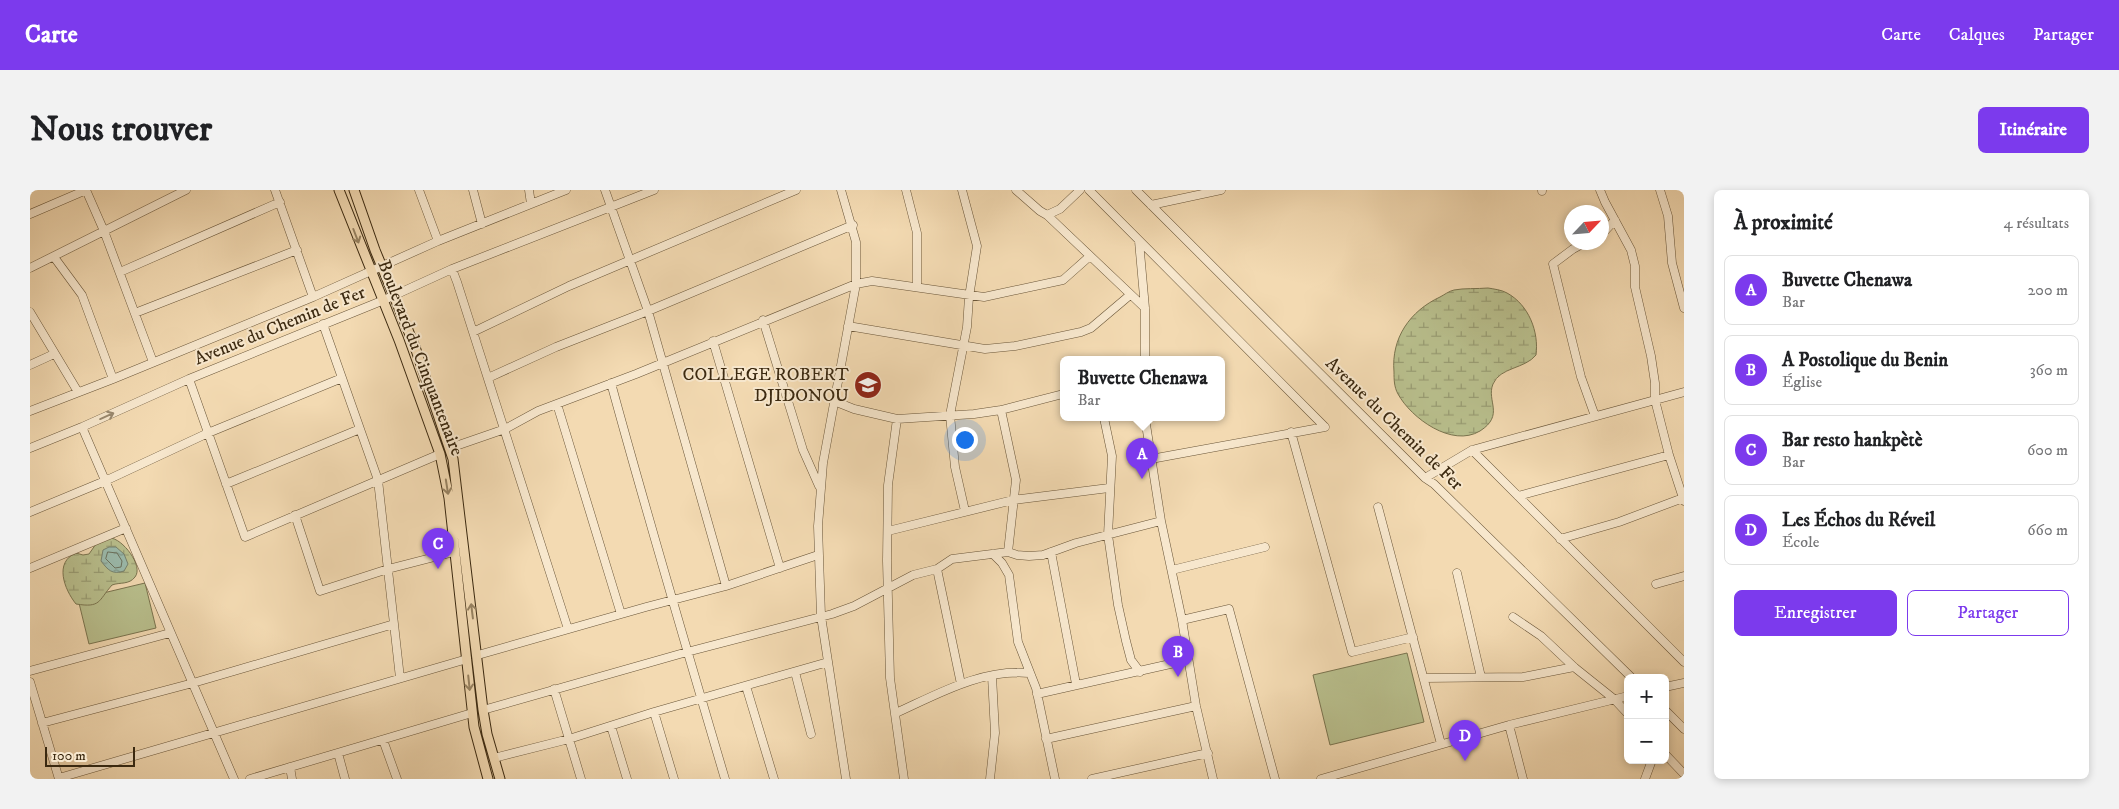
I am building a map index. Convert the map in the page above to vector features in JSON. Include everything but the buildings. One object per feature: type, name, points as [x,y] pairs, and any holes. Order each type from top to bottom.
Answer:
[{"type":"main road","name":"Boulevard du Cinquantenaire","points":[[339,190],[384,300],[440,454],[449,498],[474,727],[488,779]]},
{"type":"main road","name":"Boulevard du Cinquantenaire","points":[[354,190],[382,267],[395,295],[450,448],[457,477],[483,710],[500,779]]},
{"type":"street","points":[[30,214],[86,190],[104,231],[154,362]]},
{"type":"street","points":[[30,268],[186,190]]},
{"type":"street","points":[[275,190],[313,297]]},
{"type":"street","points":[[419,190],[438,241]]},
{"type":"street","points":[[472,190],[482,224]]},
{"type":"street","points":[[529,190],[531,204]]},
{"type":"street","points":[[30,411],[313,297],[438,241],[566,190]]},
{"type":"street","points":[[605,190],[632,261],[648,311],[726,586]]},
{"type":"street","name":"Avenue du Chemin de Fer","points":[[30,448],[188,380],[384,300],[452,269],[654,190]]},
{"type":"street","points":[[473,332],[570,286],[796,190]]},
{"type":"street","points":[[840,190],[856,242],[856,284],[819,487],[818,555],[821,616],[846,779]]},
{"type":"street","points":[[906,190],[917,233],[917,287]]},
{"type":"street","points":[[962,190],[977,246],[969,297],[967,327],[950,415],[955,467],[965,511]]},
{"type":"street","points":[[1016,190],[1047,215],[1145,308]]},
{"type":"street","points":[[1047,215],[1060,209],[1080,190]]},
{"type":"street","points":[[1089,190],[1325,427],[1151,459]]},
{"type":"street","name":"Avenue du Chemin de Fer","points":[[1136,190],[1425,478],[1434,484],[1628,674]]},
{"type":"street","points":[[1151,205],[1221,190]]},
{"type":"street","points":[[1560,538],[1619,522],[1683,500],[1681,482],[1669,455],[1655,400],[1655,383],[1651,356],[1635,287],[1635,266],[1631,250],[1600,190]]},
{"type":"street","points":[[1660,190],[1668,216],[1672,263],[1684,308]]},
{"type":"street","points":[[120,272],[280,202]]},
{"type":"street","points":[[1609,226],[1615,220]]},
{"type":"street","points":[[488,378],[556,347],[648,311],[852,225]]},
{"type":"street","points":[[1139,241],[1145,308],[1145,356]]},
{"type":"street","points":[[135,313],[297,250]]},
{"type":"street","points":[[1571,250],[1554,264],[1582,377],[1595,416]]},
{"type":"street","points":[[450,448],[505,430],[538,411],[856,284],[872,281],[984,298],[1063,280],[1090,256]]},
{"type":"street","points":[[54,257],[82,295],[113,379]]},
{"type":"street","points":[[452,269],[458,282],[568,629]]},
{"type":"street","points":[[848,326],[963,346],[986,349],[1000,348],[1082,332],[1091,328],[1130,295]]},
{"type":"street","points":[[31,317],[78,392]]},
{"type":"street","points":[[763,320],[803,450],[819,487]]},
{"type":"street","points":[[323,324],[378,480],[400,678]]},
{"type":"street","points":[[713,341],[780,568]]},
{"type":"street","points":[[30,365],[54,354]]},
{"type":"street","points":[[30,512],[105,481],[208,433],[342,378]]},
{"type":"street","points":[[188,380],[245,537],[440,454]]},
{"type":"street","points":[[611,383],[687,652],[726,779]]},
{"type":"street","points":[[1425,478],[1472,450],[1684,392]]},
{"type":"street","points":[[834,402],[854,409],[897,418],[1001,410],[1060,395]]},
{"type":"street","points":[[557,404],[621,614]]},
{"type":"street","points":[[1001,410],[1016,480],[1008,552]]},
{"type":"street","points":[[897,418],[888,485],[890,678],[904,779]]},
{"type":"street","points":[[1105,421],[1111,446],[1108,535],[1118,605],[1126,640],[1131,660],[1140,672]]},
{"type":"street","points":[[1145,421],[1160,521],[1182,620],[1196,706],[1214,779]]},
{"type":"street","points":[[82,427],[234,779]]},
{"type":"street","points":[[226,484],[360,430]]},
{"type":"street","points":[[1291,432],[1352,652],[1413,638]]},
{"type":"street","points":[[1472,450],[1684,662]]},
{"type":"street","points":[[1518,496],[1669,455]]},
{"type":"street","points":[[888,531],[1013,500],[1109,488]]},
{"type":"street","points":[[1378,507],[1441,744]]},
{"type":"street","points":[[295,515],[320,592],[388,569],[454,552]]},
{"type":"street","points":[[483,710],[854,606],[913,575],[937,569],[952,559],[1008,552],[1029,556],[1051,552],[1160,521]]},
{"type":"street","points":[[30,568],[126,528]]},
{"type":"street","points":[[1172,570],[1265,547]]},
{"type":"street","points":[[1051,552],[1076,684]]},
{"type":"street","points":[[994,554],[1009,575],[1018,642],[1037,694],[1055,779]]},
{"type":"street","points":[[478,655],[726,586],[818,555]]},
{"type":"street","points":[[937,569],[961,684]]},
{"type":"street","points":[[1457,573],[1481,677]]},
{"type":"street","points":[[1656,584],[1684,576]]},
{"type":"street","points":[[1182,620],[1229,610],[1275,779]]},
{"type":"street","points":[[1512,617],[1541,636],[1574,668],[1624,710]]},
{"type":"street","points":[[42,723],[193,683],[394,624]]},
{"type":"street","points":[[30,671],[170,633]]},
{"type":"street","points":[[30,682],[59,779],[466,659]]},
{"type":"street","points":[[1037,694],[1188,660]]},
{"type":"street","points":[[494,758],[569,739],[654,712],[828,662]]},
{"type":"street","points":[[1424,678],[1523,677],[1574,668]]},
{"type":"street","points":[[795,672],[811,734]]},
{"type":"street","points":[[896,713],[974,679],[1012,672],[1029,673]]},
{"type":"street","points":[[990,779],[995,732],[992,676]]},
{"type":"street","points":[[1669,686],[1684,683]]},
{"type":"street","points":[[746,686],[774,779]]},
{"type":"street","points":[[554,689],[581,779]]},
{"type":"street","points":[[1321,779],[1351,775],[1441,744],[1509,725],[1624,697]]},
{"type":"street","points":[[1046,739],[1196,706]]},
{"type":"street","points":[[654,712],[674,779]]},
{"type":"street","points":[[250,779],[472,713]]},
{"type":"street","points":[[1669,714],[1684,729]]},
{"type":"street","points":[[1509,725],[1523,779]]},
{"type":"street","points":[[611,726],[627,779]]},
{"type":"street","points":[[383,740],[397,779]]},
{"type":"street","points":[[1092,779],[1208,752]]},
{"type":"street","points":[[338,753],[345,779]]},
{"type":"street","points":[[1669,758],[1684,774]]},
{"type":"street","points":[[1645,779],[1651,764]]},
{"type":"street","points":[[290,767],[292,779]]},
{"type":"green space","points":[[1488,288],[1507,293],[1515,298],[1527,312],[1536,337],[1536,355],[1526,363],[1496,378],[1491,390],[1492,419],[1480,431],[1469,435],[1457,436],[1445,433],[1422,421],[1398,394],[1395,386],[1394,360],[1399,337],[1411,318],[1429,303],[1448,292],[1462,289]]},
{"type":"green space","points":[[110,538],[115,539],[126,547],[130,553],[137,566],[135,577],[133,580],[112,585],[95,604],[76,604],[65,584],[63,569],[65,563],[69,557],[76,553],[89,554],[96,544]]},
{"type":"green space","points":[[145,583],[156,628],[89,644],[78,599]]},
{"type":"green space","points":[[1407,653],[1424,722],[1330,745],[1313,675]]},
{"type":"water","points":[[109,547],[116,547],[124,554],[128,564],[124,571],[111,571],[101,561],[103,550]]},
{"type":"place","name":"COLLEGE ROBERT DJIDONOU","points":[[868,385]]},
{"type":"place","name":"Buvette Chenawa","points":[[1142,479]]},
{"type":"place","name":"Bar resto hankpètè","points":[[438,569]]},
{"type":"place","name":"A Postolique du Benin","points":[[1178,677]]},
{"type":"place","name":"Les Échos du Réveil","points":[[1465,761]]}]
